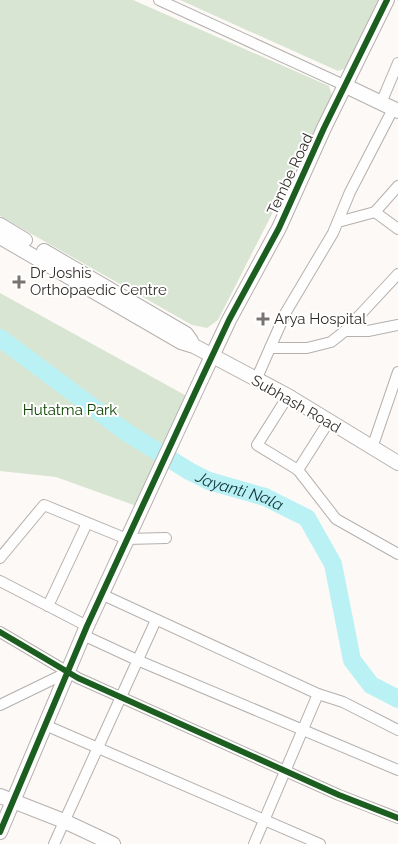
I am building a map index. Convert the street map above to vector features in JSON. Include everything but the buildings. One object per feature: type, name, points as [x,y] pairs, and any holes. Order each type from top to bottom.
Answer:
[{"type":"street","points":[[158,0],[391,108]]},
{"type":"street","name":"Tembe Road","points":[[0,832],[7,799],[45,725],[101,594],[213,357],[388,0]]},
{"type":"street","points":[[256,380],[286,312],[338,222],[350,192],[391,108],[398,63]]},
{"type":"street","points":[[338,222],[375,212],[398,186]]},
{"type":"street","points":[[375,212],[398,229]]},
{"type":"street","name":"Subhash Road","points":[[0,225],[186,334],[194,346]]},
{"type":"street","name":"Subhash Road","points":[[0,237],[181,342],[194,346],[288,396],[398,463]]},
{"type":"street","points":[[270,348],[307,348],[331,342],[345,331],[398,274]]},
{"type":"street","points":[[345,331],[368,331],[398,325]]},
{"type":"street","points":[[372,448],[398,372]]},
{"type":"street","points":[[288,396],[257,445],[298,470],[336,519],[398,554]]},
{"type":"street","points":[[298,470],[329,421]]},
{"type":"street","points":[[0,558],[44,505],[128,539],[166,538]]},
{"type":"street","points":[[48,606],[87,523]]},
{"type":"street","points":[[0,582],[48,606],[85,631],[137,660],[398,770]]},
{"type":"street","points":[[101,594],[318,694],[343,702],[398,730]]},
{"type":"street","points":[[54,844],[156,620]]},
{"type":"street","points":[[2,635],[68,672],[120,697],[398,818]]},
{"type":"street","points":[[0,705],[68,672]]},
{"type":"street","points":[[254,844],[318,694]]},
{"type":"street","points":[[45,725],[320,844]]},
{"type":"street","points":[[7,799],[64,821],[113,844]]},
{"type":"green space","points":[[0,0],[133,0],[329,86],[332,96],[218,320],[207,328],[192,325],[0,216]]},
{"type":"green space","points":[[180,0],[381,0],[349,67],[338,71]]},
{"type":"green space","name":"Hutatma Park","points":[[0,293],[192,399],[142,508],[56,477],[0,471]]},
{"type":"waterway","name":"Jayanti Nala","points":[[0,338],[126,432],[189,471],[209,481],[265,497],[307,518],[333,564],[352,660],[371,685],[398,699]]},
{"type":"cycle path","points":[[0,832],[87,626],[199,384],[229,320],[279,228],[324,128],[387,0]]},
{"type":"cycle path","points":[[0,632],[78,678],[339,795],[398,818]]},
{"type":"place","name":"Dr Joshis Orthopaedic Centre","points":[[19,282]]},
{"type":"place","name":"Arya Hospital","points":[[263,319]]}]
